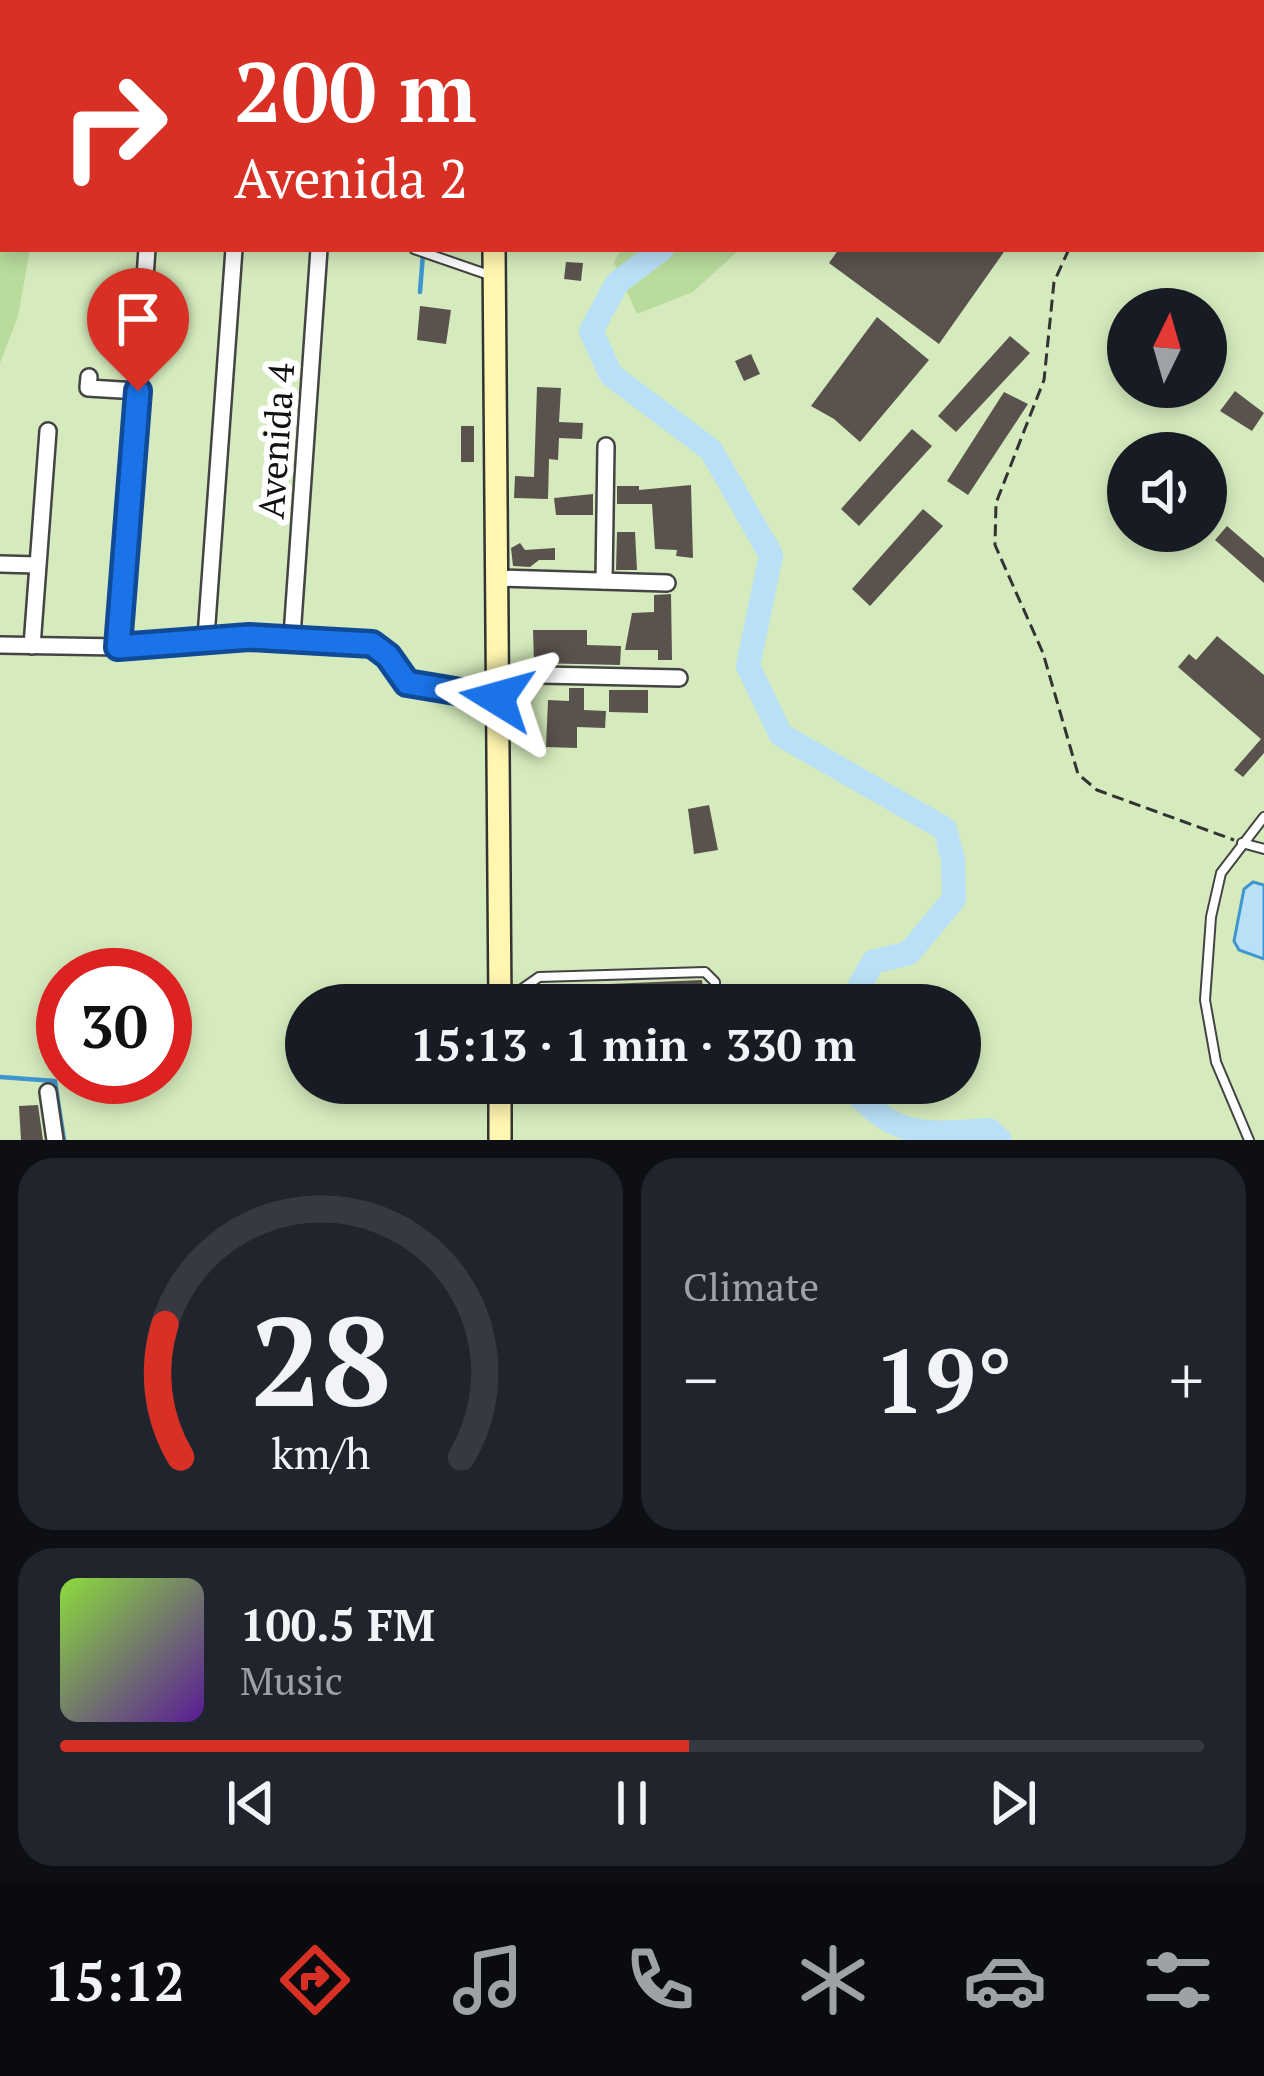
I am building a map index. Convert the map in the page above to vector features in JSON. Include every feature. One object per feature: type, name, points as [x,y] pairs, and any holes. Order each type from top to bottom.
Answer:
[{"type":"main road","points":[[494,252],[497,698],[506,984]]},
{"type":"main road","points":[[500,1104],[500,1140]]},
{"type":"street","points":[[118,647],[147,252]]},
{"type":"street","points":[[206,637],[234,252]]},
{"type":"street","name":"Avenida 4","points":[[292,636],[319,252]]},
{"type":"street","points":[[88,382],[138,391]]},
{"type":"street","points":[[32,646],[51,441]]},
{"type":"street","points":[[604,580],[606,446]]},
{"type":"street","points":[[0,564],[37,565]]},
{"type":"street","points":[[496,578],[668,583]]},
{"type":"street","points":[[0,645],[118,647],[206,637],[292,636],[372,644],[388,656],[407,683],[497,698]]},
{"type":"street","points":[[497,674],[680,678]]},
{"type":"street","points":[[50,1104],[55,1140]]},
{"type":"lane","points":[[423,252],[494,277]]},
{"type":"lane","points":[[1249,1140],[1216,1062],[1205,1000],[1211,917],[1221,873],[1264,817]]},
{"type":"lane","points":[[1242,842],[1264,849]]},
{"type":"lane","points":[[529,984],[539,977],[705,972],[715,984]]},
{"type":"path","points":[[1068,252],[1054,282],[1044,380],[996,503],[995,545],[1043,652],[1078,774],[1097,790],[1242,842]]},
{"type":"green space","points":[[0,252],[1264,252],[1264,1140],[0,1140]]},
{"type":"green space","points":[[0,252],[29,252],[18,316],[0,363]]},
{"type":"green space","points":[[620,252],[737,252],[693,292],[637,314],[614,263]]},
{"type":"water","points":[[1253,882],[1264,885],[1264,959],[1239,950],[1234,941],[1244,889]]},
{"type":"building","points":[[837,252],[1004,252],[939,344],[829,263]]},
{"type":"building","points":[[566,262],[583,263],[581,281],[564,279]]},
{"type":"building","points":[[420,306],[451,310],[446,344],[417,340]]},
{"type":"building","points":[[877,317],[929,360],[860,442],[811,406]]},
{"type":"building","points":[[1010,336],[1030,353],[956,432],[938,416]]},
{"type":"building","points":[[751,354],[760,374],[744,381],[735,361]]},
{"type":"building","points":[[537,387],[561,388],[559,422],[583,423],[582,439],[559,438],[558,460],[549,459],[548,499],[514,498],[515,476],[534,477]]},
{"type":"building","points":[[1235,391],[1264,413],[1252,431],[1220,411],[1227,408]]},
{"type":"building","points":[[1004,392],[1028,404],[968,495],[947,481]]},
{"type":"building","points":[[461,426],[474,426],[474,462],[461,462]]},
{"type":"building","points":[[912,429],[932,446],[859,526],[841,509]]},
{"type":"building","points":[[691,485],[693,558],[676,556],[677,550],[655,549],[652,504],[617,504],[617,486],[639,486],[639,490]]},
{"type":"building","points":[[593,494],[593,515],[556,515],[554,498]]},
{"type":"building","points":[[923,509],[943,526],[870,606],[852,589]]},
{"type":"building","points":[[1227,526],[1264,558],[1264,583],[1227,551]]},
{"type":"building","points":[[617,532],[635,532],[637,570],[616,570]]},
{"type":"building","points":[[520,543],[525,550],[555,548],[555,560],[513,566],[511,548]]},
{"type":"building","points":[[671,594],[672,660],[658,660],[658,650],[625,650],[632,613],[654,612],[654,595]]},
{"type":"building","points":[[533,630],[587,630],[587,645],[621,646],[620,665],[534,663]]},
{"type":"building","points":[[1217,636],[1264,675],[1264,753],[1243,777],[1234,770],[1261,739],[1178,667],[1189,654],[1196,660]]},
{"type":"building","points":[[569,688],[584,688],[584,710],[606,711],[605,728],[577,727],[577,748],[546,747],[548,700],[569,701]]},
{"type":"building","points":[[609,690],[648,690],[648,713],[609,712]]},
{"type":"building","points":[[709,805],[718,850],[694,854],[688,809]]},
{"type":"building","points":[[702,980],[702,984],[609,984]]},
{"type":"building","points":[[38,1105],[43,1140],[21,1140],[19,1106]]},
{"type":"waterway","points":[[658,252],[617,283],[591,331],[611,375],[711,450],[771,555],[748,666],[781,735],[945,829],[953,859],[954,899],[909,953],[873,962],[861,984]]},
{"type":"waterway","points":[[420,292],[423,254]]},
{"type":"waterway","points":[[0,1077],[55,1081],[64,1140]]},
{"type":"waterway","points":[[867,1104],[910,1129],[989,1130],[1000,1140]]},
{"type":"route","points":[[138,391],[118,647],[206,637],[292,636],[372,644],[388,656],[407,683],[497,698]]}]
